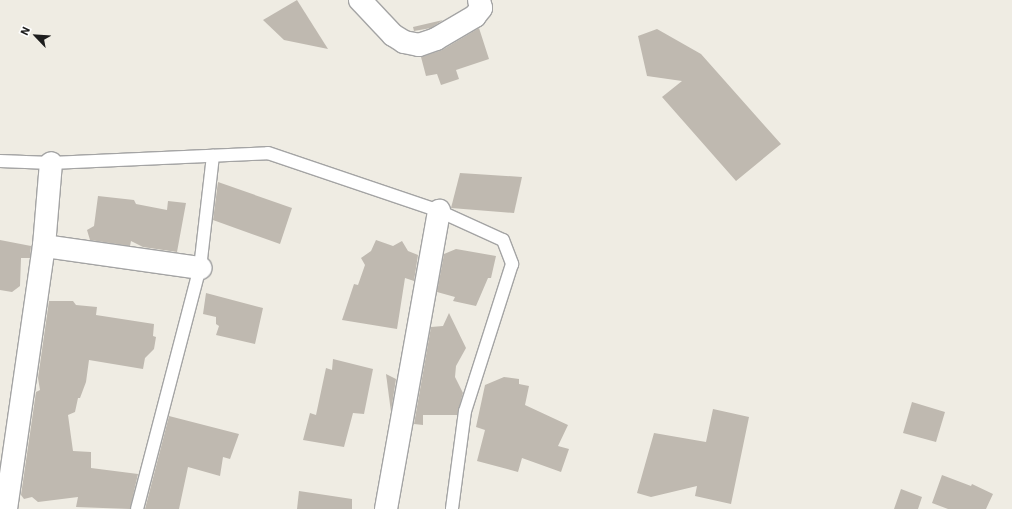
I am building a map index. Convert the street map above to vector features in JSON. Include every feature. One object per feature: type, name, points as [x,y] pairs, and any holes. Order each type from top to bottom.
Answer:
[{"type":"street","points":[[360,0],[392,35],[404,42],[419,45],[436,39],[475,16],[481,8],[479,0]]},
{"type":"street","points":[[6,509],[44,246],[50,163]]},
{"type":"street","points":[[386,509],[439,211]]},
{"type":"street","points":[[44,246],[200,268]]},
{"type":"lane","points":[[0,161],[50,163],[268,153],[439,211],[503,240],[512,264],[465,411],[452,509]]},
{"type":"lane","points":[[137,509],[200,268],[213,156]]},
{"type":"building","points":[[297,0],[328,49],[284,40],[263,20]]},
{"type":"building","points":[[443,20],[431,28],[414,31],[413,27]]},
{"type":"building","points":[[479,28],[489,59],[456,70],[459,79],[441,85],[437,74],[426,76],[421,57],[442,50]]},
{"type":"building","points":[[657,29],[701,54],[781,144],[736,181],[662,97],[682,81],[647,76],[638,36]]},
{"type":"building","points":[[460,173],[522,177],[514,213],[451,208]]},
{"type":"building","points":[[218,182],[292,208],[280,244],[213,220]]},
{"type":"building","points":[[98,196],[134,200],[136,204],[167,210],[168,201],[186,203],[177,252],[143,247],[131,241],[130,246],[90,240],[87,230],[94,226]]},
{"type":"building","points":[[0,240],[31,246],[30,258],[21,258],[20,286],[12,292],[0,290]]},
{"type":"building","points":[[376,240],[393,246],[402,241],[408,251],[418,255],[414,281],[405,278],[397,329],[342,320],[354,284],[358,285],[365,265],[361,258],[371,251]]},
{"type":"building","points":[[456,249],[496,256],[491,278],[488,278],[476,306],[453,301],[455,297],[437,292],[444,254]]},
{"type":"building","points":[[206,293],[263,308],[255,344],[216,335],[219,326],[216,324],[216,317],[203,314]]},
{"type":"building","points":[[49,301],[73,301],[76,305],[97,307],[96,315],[154,324],[153,336],[156,337],[154,349],[145,358],[143,369],[89,360],[86,382],[80,398],[78,398],[75,412],[68,415],[73,451],[91,452],[91,468],[138,474],[130,509],[76,507],[78,497],[38,502],[32,497],[24,499],[21,495],[36,392],[40,390],[38,378]]},
{"type":"building","points":[[449,313],[466,348],[456,366],[455,377],[463,393],[457,415],[423,415],[423,425],[414,424],[431,327],[443,326]]},
{"type":"building","points":[[333,359],[373,369],[364,414],[353,413],[344,447],[303,440],[310,413],[316,415],[326,368],[332,370]]},
{"type":"building","points":[[386,374],[396,379],[391,412]]},
{"type":"building","points":[[504,377],[519,379],[519,384],[529,386],[525,405],[568,425],[558,446],[569,449],[561,472],[522,458],[518,472],[477,461],[485,430],[476,427],[485,385]]},
{"type":"building","points":[[912,402],[945,412],[936,442],[903,433]]},
{"type":"building","points":[[713,409],[749,417],[731,504],[695,496],[697,486],[651,497],[637,493],[654,433],[706,442]]},
{"type":"building","points":[[169,416],[239,434],[230,459],[223,457],[220,476],[188,467],[179,509],[145,509]]},
{"type":"building","points":[[942,475],[971,486],[972,484],[993,494],[986,509],[948,509],[932,503]]},
{"type":"building","points":[[901,489],[922,497],[918,509],[894,509]]},
{"type":"building","points":[[299,491],[352,499],[352,509],[297,509]]}]
